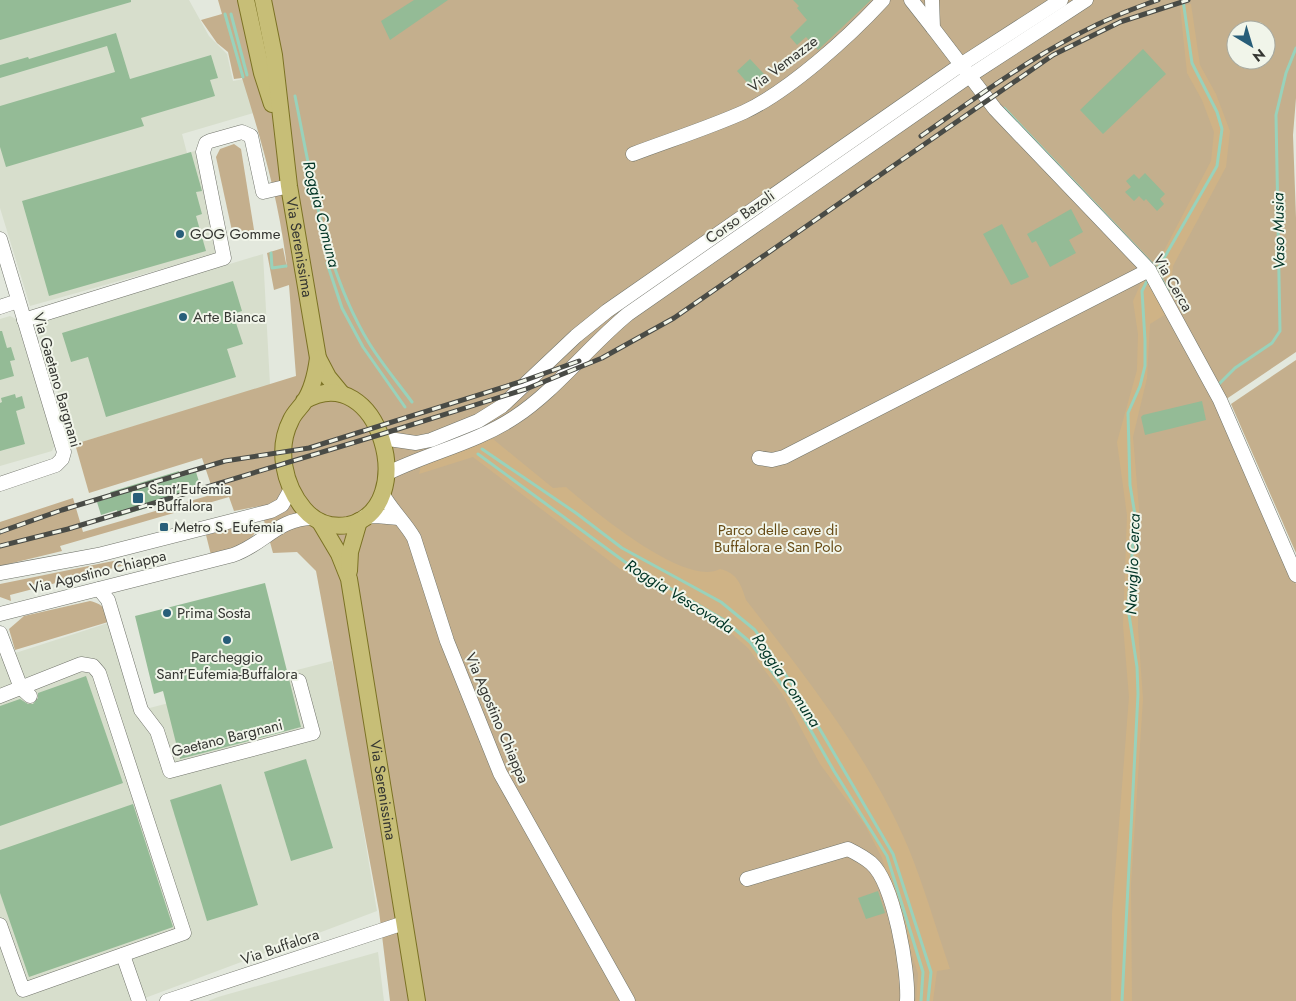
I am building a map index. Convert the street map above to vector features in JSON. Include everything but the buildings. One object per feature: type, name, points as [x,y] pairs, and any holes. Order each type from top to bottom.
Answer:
[{"type":"main road","name":"Via Serenissima","points":[[246,0],[262,73],[281,135]]},
{"type":"main road","points":[[255,0],[264,40],[274,55]]},
{"type":"main road","name":"Via Serenissima","points":[[263,0],[274,55],[281,135],[318,358],[328,377],[342,394],[352,398],[369,415],[382,438],[385,450],[386,474],[382,493],[377,503],[362,519],[350,552],[348,578]]},
{"type":"main road","name":"Via Serenissima","points":[[318,358],[313,381],[304,401],[290,421],[285,438],[284,467],[291,489],[317,520],[336,548],[348,578],[417,1001]]},
{"type":"main road","points":[[304,401],[322,393],[342,394]]},
{"type":"main road","points":[[317,520],[340,526],[362,519]]},
{"type":"street","name":"Via Vemazze","points":[[633,154],[744,112],[782,89],[858,26],[883,0]]},
{"type":"street","points":[[911,0],[933,28]]},
{"type":"street","points":[[932,0],[933,28]]},
{"type":"street","name":"Corso Bazoli","points":[[386,474],[415,459],[454,446],[516,417],[540,398],[603,335],[628,314],[967,70],[1060,0]]},
{"type":"street","name":"Corso Bazoli","points":[[382,438],[416,443],[431,440],[478,421],[502,406],[576,336],[607,311],[967,70],[1086,0]]},
{"type":"street","name":"Via Cerca","points":[[933,28],[995,109],[1149,270],[1220,400],[1296,575]]},
{"type":"street","points":[[24,320],[224,258],[203,152],[206,144],[210,141],[247,132],[252,140],[263,192],[289,186]]},
{"type":"street","name":"Via Gaetano Bargnani","points":[[0,239],[64,452],[62,459],[56,465],[0,484]]},
{"type":"street","points":[[759,458],[772,460],[784,457],[1149,270]]},
{"type":"street","name":"Via Gaetano Bargnani","points":[[0,307],[18,301]]},
{"type":"street","name":"Via Agostino Chiappa","points":[[0,574],[98,556],[271,511],[282,505],[291,489]]},
{"type":"street","name":"Via Agostino Chiappa","points":[[382,493],[414,538],[447,641],[500,773],[628,1001]]},
{"type":"street","points":[[362,519],[382,516],[399,518]]},
{"type":"street","name":"Via Agostino Chiappa","points":[[0,614],[233,555],[254,545],[281,525],[297,520],[317,520]]},
{"type":"street","name":"Gaetano Bargnani","points":[[99,589],[108,600],[141,710],[157,731],[170,772],[313,733],[299,681]]},
{"type":"street","points":[[0,633],[26,692]]},
{"type":"street","points":[[0,696],[26,692],[81,664],[93,666],[99,673],[184,933],[23,990],[0,925]]},
{"type":"street","points":[[747,879],[848,849],[872,864],[883,879],[899,928],[908,990],[907,1001]]},
{"type":"street","name":"Via Buffalora","points":[[166,1001],[404,923]]},
{"type":"street","points":[[123,955],[139,1001]]},
{"type":"shaded area","points":[[0,0],[189,0],[209,36],[227,54],[233,81],[249,78],[257,112],[182,134],[187,153],[195,151],[219,253],[30,306],[0,208]]},
{"type":"shaded area","points":[[1191,4],[1200,65],[1216,94],[1230,131],[1226,167],[1173,266],[1171,285],[1157,264],[1211,161],[1214,132],[1202,100],[1187,73],[1180,6]]},
{"type":"shaded area","points":[[263,254],[270,385],[75,444],[35,323]]},
{"type":"shaded area","points":[[1144,276],[1166,314],[1150,324],[1147,378],[1133,437],[1139,509],[1138,628],[1143,699],[1131,884],[1132,1001],[1111,1001],[1112,913],[1129,697],[1123,625],[1127,515],[1117,442],[1137,370],[1138,334],[1133,301]]},
{"type":"shaded area","points":[[10,316],[16,319],[55,445],[52,451],[0,466],[0,319]]},
{"type":"shaded area","points":[[493,439],[553,488],[566,487],[640,544],[685,567],[704,572],[720,569],[731,573],[738,580],[746,600],[835,718],[855,749],[875,781],[908,847],[950,969],[937,971],[933,1001],[916,1001],[918,974],[882,858],[865,825],[820,764],[783,695],[748,648],[716,620],[620,569],[473,457],[419,474],[421,466],[478,442]]},
{"type":"shaded area","points":[[108,623],[134,712],[332,661],[347,733],[377,911],[137,1001],[0,1001],[0,658]]},
{"type":"shaded area","points":[[378,952],[384,1001],[208,1001],[218,997]]},
{"type":"green space","name":"Parco delle cave di Buffalora e San Polo","points":[[218,0],[1296,0],[1296,98],[1293,135],[1296,218],[1296,352],[1219,404],[1296,584],[1296,1001],[390,1001],[379,911],[316,571],[297,552],[273,553],[260,506],[234,511],[229,497],[60,546],[62,551],[0,566],[0,522],[73,498],[83,532],[214,494],[202,458],[89,493],[75,444],[296,376],[289,285],[274,290],[267,253],[283,248],[287,268],[280,220],[263,148],[242,78],[234,79],[228,52],[217,43],[201,20],[222,14]]},
{"type":"green space","points":[[234,144],[241,149],[255,236],[234,240],[216,157],[220,149]]},
{"type":"green space","points":[[1296,360],[1296,553],[1231,404]]},
{"type":"green space","points":[[246,524],[255,524],[258,529],[249,539],[237,546],[211,555],[206,535]]},
{"type":"green space","points":[[123,559],[125,565],[10,595],[11,601],[0,597],[0,584]]},
{"type":"green space","points":[[90,601],[103,608],[108,622],[15,650],[9,629],[24,616]]},
{"type":"waterway","name":"Naviglio Cerca","points":[[1156,272],[1217,166],[1222,129],[1217,112],[1192,63],[1183,0]]},
{"type":"waterway","name":"Roggia Vescovada","points":[[225,14],[243,77]]},
{"type":"waterway","name":"Roggia Comuna","points":[[231,14],[247,75]]},
{"type":"waterway","name":"Vaso Musia","points":[[1217,386],[1235,368],[1272,343],[1280,331],[1276,115],[1286,73],[1296,48]]},
{"type":"waterway","name":"Roggia Comuna","points":[[295,96],[314,192],[330,254],[341,285],[369,343],[412,402]]},
{"type":"waterway","name":"Vaso Musia","points":[[1004,108],[1155,267]]},
{"type":"waterway","name":"Roggia Vescovada","points":[[271,253],[272,268],[286,266]]},
{"type":"waterway","name":"Roggia Vescovada","points":[[327,263],[342,308],[363,347],[405,407]]},
{"type":"waterway","name":"Vaso Musia","points":[[1158,273],[1168,291]]},
{"type":"waterway","name":"Naviglio Cerca","points":[[1122,1001],[1138,694],[1137,667],[1128,608],[1135,515],[1130,485],[1128,413],[1140,386],[1145,366],[1142,291],[1147,281]]},
{"type":"waterway","name":"Roggia Comuna","points":[[482,449],[576,513],[622,548],[721,602],[755,630],[804,702],[893,854],[931,972],[928,1001]]},
{"type":"waterway","name":"Roggia Vescovada","points":[[478,454],[625,562],[724,620],[750,642],[794,701],[834,771],[887,856],[923,972],[921,1001]]},
{"type":"railway","points":[[921,136],[1006,77],[1063,42],[1093,26],[1158,0]]},
{"type":"railway","points":[[0,546],[68,529],[382,434],[526,389],[602,358],[674,318],[1053,55],[1120,22],[1188,0]]},
{"type":"railway","points":[[0,532],[62,510],[225,461],[309,448],[523,381],[579,361]]},
{"type":"place","name":"GOG Gomme","points":[[180,234]]},
{"type":"place","name":"Arte Bianca","points":[[183,317]]},
{"type":"place","name":"Sant'Eufemia - Buffalora","points":[[138,498]]},
{"type":"place","name":"Metro S. Eufemia","points":[[164,527]]},
{"type":"place","name":"Prima Sosta","points":[[167,613]]},
{"type":"place","name":"Parcheggio Sant'Eufemia-Buffalora","points":[[227,640]]}]
